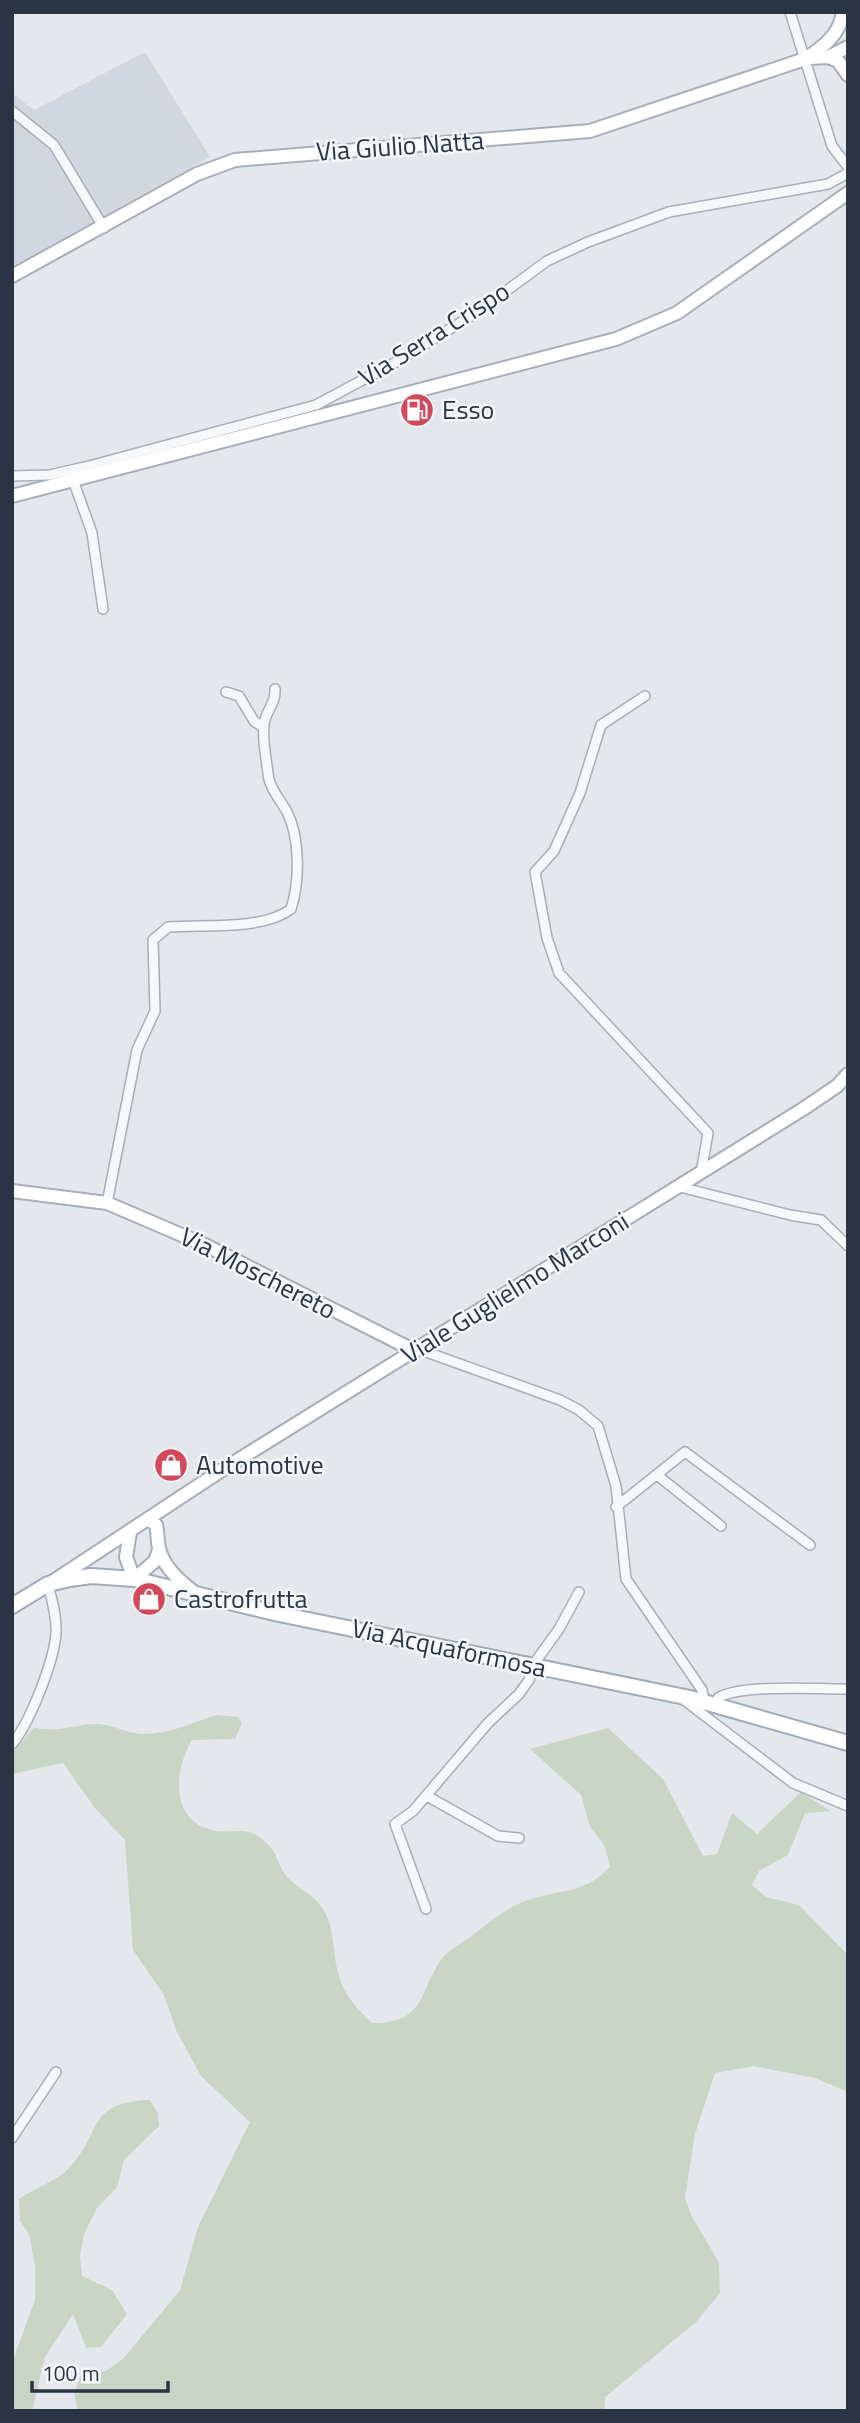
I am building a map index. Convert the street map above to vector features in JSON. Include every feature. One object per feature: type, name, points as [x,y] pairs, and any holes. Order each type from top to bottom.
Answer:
[{"type":"main road","name":"Via Acquaformosa","points":[[48,1584],[92,1576],[134,1579],[279,1614],[680,1696],[848,1743]]},
{"type":"main road","points":[[12,1606],[48,1584]]},
{"type":"street","points":[[790,12],[832,146],[848,167]]},
{"type":"street","points":[[826,51],[846,14]]},
{"type":"street","points":[[826,51],[848,46]]},
{"type":"street","points":[[826,51],[848,75]]},
{"type":"street","name":"Via Giulio Natta","points":[[12,276],[104,228],[197,174],[235,160],[590,131],[826,51]]},
{"type":"street","points":[[14,114],[54,145],[104,228]]},
{"type":"street","name":"Via Serra Crispo","points":[[12,476],[50,475],[89,466],[316,405],[398,361],[465,320],[547,261],[588,242],[669,212],[828,184],[848,173]]},
{"type":"street","points":[[12,496],[616,339],[677,313],[848,193]]},
{"type":"street","points":[[73,480],[92,533],[103,609]]},
{"type":"street","points":[[103,1202],[137,1050],[155,1011],[153,940],[168,927],[236,924],[271,918],[291,909],[296,867],[292,824],[272,789],[264,728],[264,720],[276,701],[275,689]]},
{"type":"street","points":[[226,692],[239,696],[254,722],[264,728]]},
{"type":"street","points":[[645,696],[601,725],[579,793],[554,851],[535,872],[547,938],[559,973],[703,1125],[708,1133],[701,1173]]},
{"type":"street","name":"Viale Guglielmo Marconi","points":[[48,1584],[130,1531],[153,1524],[180,1500],[225,1468],[803,1109],[836,1086],[848,1073]]},
{"type":"street","points":[[680,1187],[790,1215],[821,1220],[848,1246]]},
{"type":"street","name":"Via Moschereto","points":[[12,1191],[103,1202],[205,1245],[416,1350]]},
{"type":"street","points":[[416,1350],[560,1400],[579,1410],[597,1426],[608,1453],[616,1486],[616,1507],[626,1578],[710,1704],[724,1694],[759,1689],[848,1689]]},
{"type":"street","points":[[616,1507],[685,1452],[810,1545]]},
{"type":"street","points":[[657,1475],[721,1526]]},
{"type":"street","points":[[153,1524],[159,1550],[177,1579],[195,1592]]},
{"type":"street","points":[[130,1531],[126,1556],[134,1579],[150,1567],[159,1550]]},
{"type":"street","points":[[12,1744],[32,1711],[54,1645],[56,1630],[48,1584]]},
{"type":"street","points":[[426,1909],[395,1824],[413,1811],[488,1723],[519,1695],[529,1680],[533,1665],[559,1629],[579,1592]]},
{"type":"street","points":[[680,1696],[793,1783],[848,1806]]},
{"type":"street","points":[[427,1796],[498,1836],[519,1838]]},
{"type":"street","points":[[12,2138],[56,2072]]},
{"type":"shaded area","points":[[145,52],[210,157],[12,267],[12,93],[34,110]]},
{"type":"green space","points":[[216,1715],[238,1717],[242,1723],[235,1739],[192,1740],[186,1751],[180,1775],[179,1788],[186,1812],[193,1821],[205,1828],[255,1834],[272,1849],[288,1878],[315,1899],[323,1909],[330,1925],[337,1968],[344,1990],[372,2023],[389,2022],[411,2012],[418,2005],[443,1957],[499,1915],[528,1900],[581,1887],[610,1867],[605,1846],[590,1827],[581,1795],[530,1749],[608,1728],[663,1779],[703,1856],[717,1854],[732,1813],[757,1834],[801,1792],[830,1811],[805,1813],[788,1855],[759,1871],[752,1885],[766,1897],[799,1905],[848,1955],[848,2092],[815,2078],[753,2066],[715,2073],[695,2134],[685,2198],[692,2217],[719,2262],[720,2293],[696,2322],[605,2397],[605,2411],[78,2411],[74,2393],[83,2371],[106,2371],[124,2358],[180,2290],[198,2227],[250,2122],[201,2076],[176,2030],[164,1995],[133,1950],[125,1840],[95,1808],[63,1763],[12,1774],[12,1754],[34,1727],[57,1729],[98,1724],[151,1734]]},
{"type":"green space","points":[[150,2100],[158,2113],[159,2126],[124,2160],[117,2187],[97,2208],[84,2234],[80,2256],[82,2276],[112,2290],[127,2314],[101,2347],[86,2348],[73,2314],[45,2357],[32,2411],[12,2411],[12,2363],[35,2300],[35,2266],[29,2234],[20,2221],[19,2199],[66,2171],[78,2157],[104,2114],[129,2102]]},
{"type":"place","name":"Esso","points":[[417,410]]},
{"type":"place","name":"Automotive","points":[[171,1465]]},
{"type":"place","name":"Castrofrutta","points":[[149,1599]]}]
